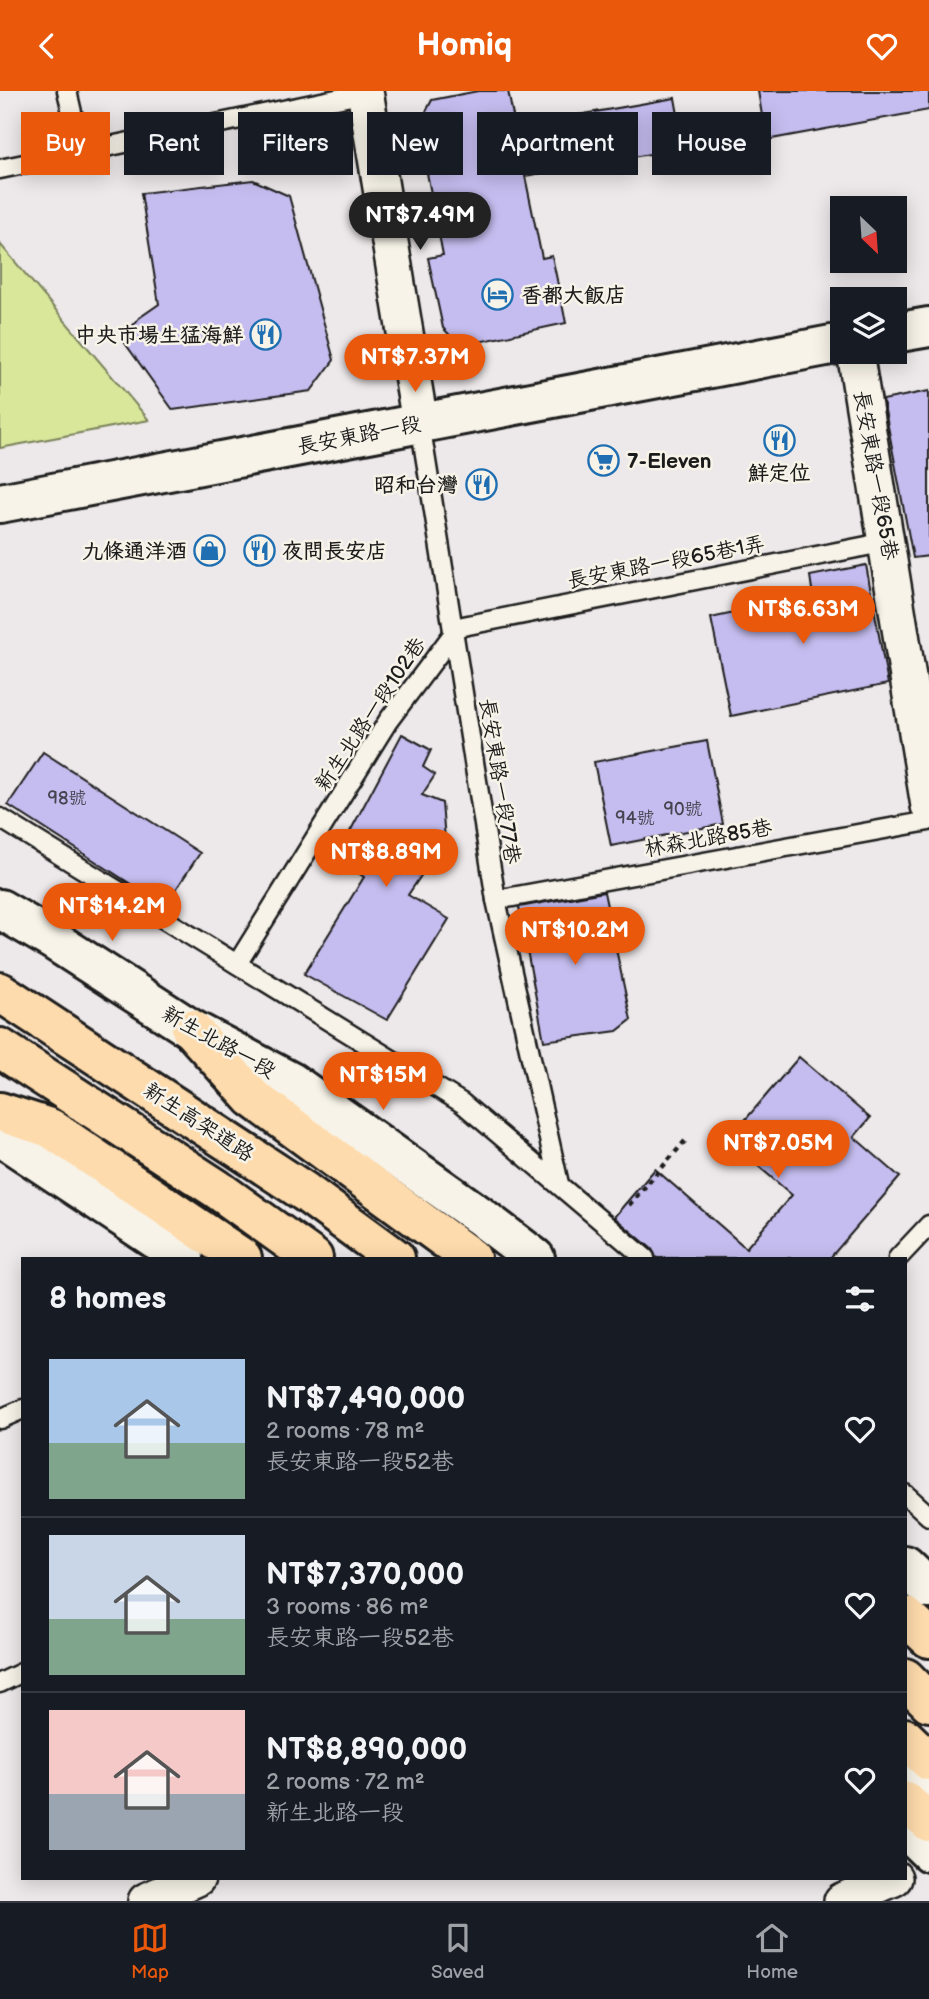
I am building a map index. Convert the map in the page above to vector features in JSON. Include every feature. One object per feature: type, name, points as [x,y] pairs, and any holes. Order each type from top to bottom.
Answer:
[{"type":"highway","name":"新生高架道路","points":[[0,992],[305,1192],[394,1257]]},
{"type":"highway","points":[[191,1029],[253,1098],[470,1257]]},
{"type":"highway","points":[[0,1048],[217,1189],[312,1257]]},
{"type":"highway","points":[[0,1112],[50,1128],[241,1257]]},
{"type":"highway","points":[[907,1618],[929,1638]]},
{"type":"highway","points":[[907,1680],[929,1702]]},
{"type":"highway","points":[[907,1740],[929,1761]]},
{"type":"highway","points":[[907,1803],[929,1822]]},
{"type":"street","points":[[368,92],[420,423]]},
{"type":"street","points":[[907,331],[929,327]]},
{"type":"street","name":"長安東路一段","points":[[0,503],[830,345]]},
{"type":"street","name":"長安東路一段65巷","points":[[857,364],[929,806]]},
{"type":"street","name":"新生北路一段","points":[[0,909],[191,1029],[291,1082],[534,1257]]},
{"type":"street","points":[[0,1136],[182,1257]]},
{"type":"street","points":[[907,1568],[929,1589]]},
{"type":"street","points":[[907,1785],[914,1792],[929,1788]]},
{"type":"street","points":[[907,1831],[929,1852]]},
{"type":"street","points":[[907,1872],[929,1862]]},
{"type":"street","points":[[146,1901],[193,1880]]},
{"type":"street","points":[[842,1901],[889,1880]]},
{"type":"lane","points":[[67,91],[72,112]]},
{"type":"lane","points":[[110,146],[368,92]]},
{"type":"lane","points":[[0,169],[21,165]]},
{"type":"lane","name":"長安東路一段77巷","points":[[420,423],[496,900],[559,1184]]},
{"type":"lane","name":"長安東路一段65巷1弄","points":[[454,630],[887,542]]},
{"type":"lane","name":"新生北路一段102巷","points":[[237,964],[388,721],[454,630]]},
{"type":"lane","points":[[0,818],[462,1104],[644,1257]]},
{"type":"lane","name":"林森北路85巷","points":[[496,900],[929,821]]},
{"type":"lane","points":[[899,1257],[929,1225]]},
{"type":"lane","points":[[0,1419],[21,1410]]},
{"type":"lane","points":[[907,1496],[929,1516]]},
{"type":"lane","points":[[0,1683],[21,1673]]},
{"type":"path","points":[[610,1227],[686,1140]]},
{"type":"green space","points":[[0,244],[149,420],[0,448]]},
{"type":"building","points":[[478,91],[508,91],[512,112],[477,112],[477,175],[531,175],[525,176],[542,258],[552,256],[566,323],[460,346],[443,328],[428,258],[443,255],[427,175],[463,175],[463,112],[426,112],[432,100]]},
{"type":"building","points":[[758,91],[929,91],[929,110],[771,139],[771,112],[761,112]]},
{"type":"building","points":[[675,98],[678,112],[652,112],[652,154],[638,156],[638,112],[595,112]]},
{"type":"building","points":[[253,180],[289,196],[334,360],[311,391],[173,410],[122,339],[139,318],[159,304],[141,193]]},
{"type":"building","points":[[929,391],[929,556],[913,558],[883,400]]},
{"type":"building","points":[[866,565],[888,684],[731,716],[711,618],[813,596],[810,576]]},
{"type":"building","points":[[402,734],[431,750],[423,767],[435,775],[422,795],[442,803],[445,840],[408,895],[449,919],[387,1020],[304,974],[364,877],[336,858]]},
{"type":"building","points":[[707,741],[723,824],[611,846],[594,762]]},
{"type":"building","points":[[43,752],[200,853],[165,906],[8,805]]},
{"type":"building","points":[[604,892],[631,1020],[617,1031],[544,1041],[519,907]]},
{"type":"building","points":[[799,1057],[870,1118],[854,1137],[900,1177],[831,1257],[656,1257],[652,1249],[614,1217],[655,1169],[746,1248],[792,1195],[728,1140]]},
{"type":"place","name":"香都大飯店","points":[[498,295]]},
{"type":"place","name":"中央市場生猛海鮮","points":[[266,335]]},
{"type":"place","name":"鮮定位","points":[[779,441]]},
{"type":"place","name":"7-Eleven","points":[[604,461]]},
{"type":"place","name":"昭和台灣","points":[[481,485]]},
{"type":"place","name":"九條通洋酒","points":[[210,551]]},
{"type":"place","name":"夜問長安店","points":[[259,551]]}]
